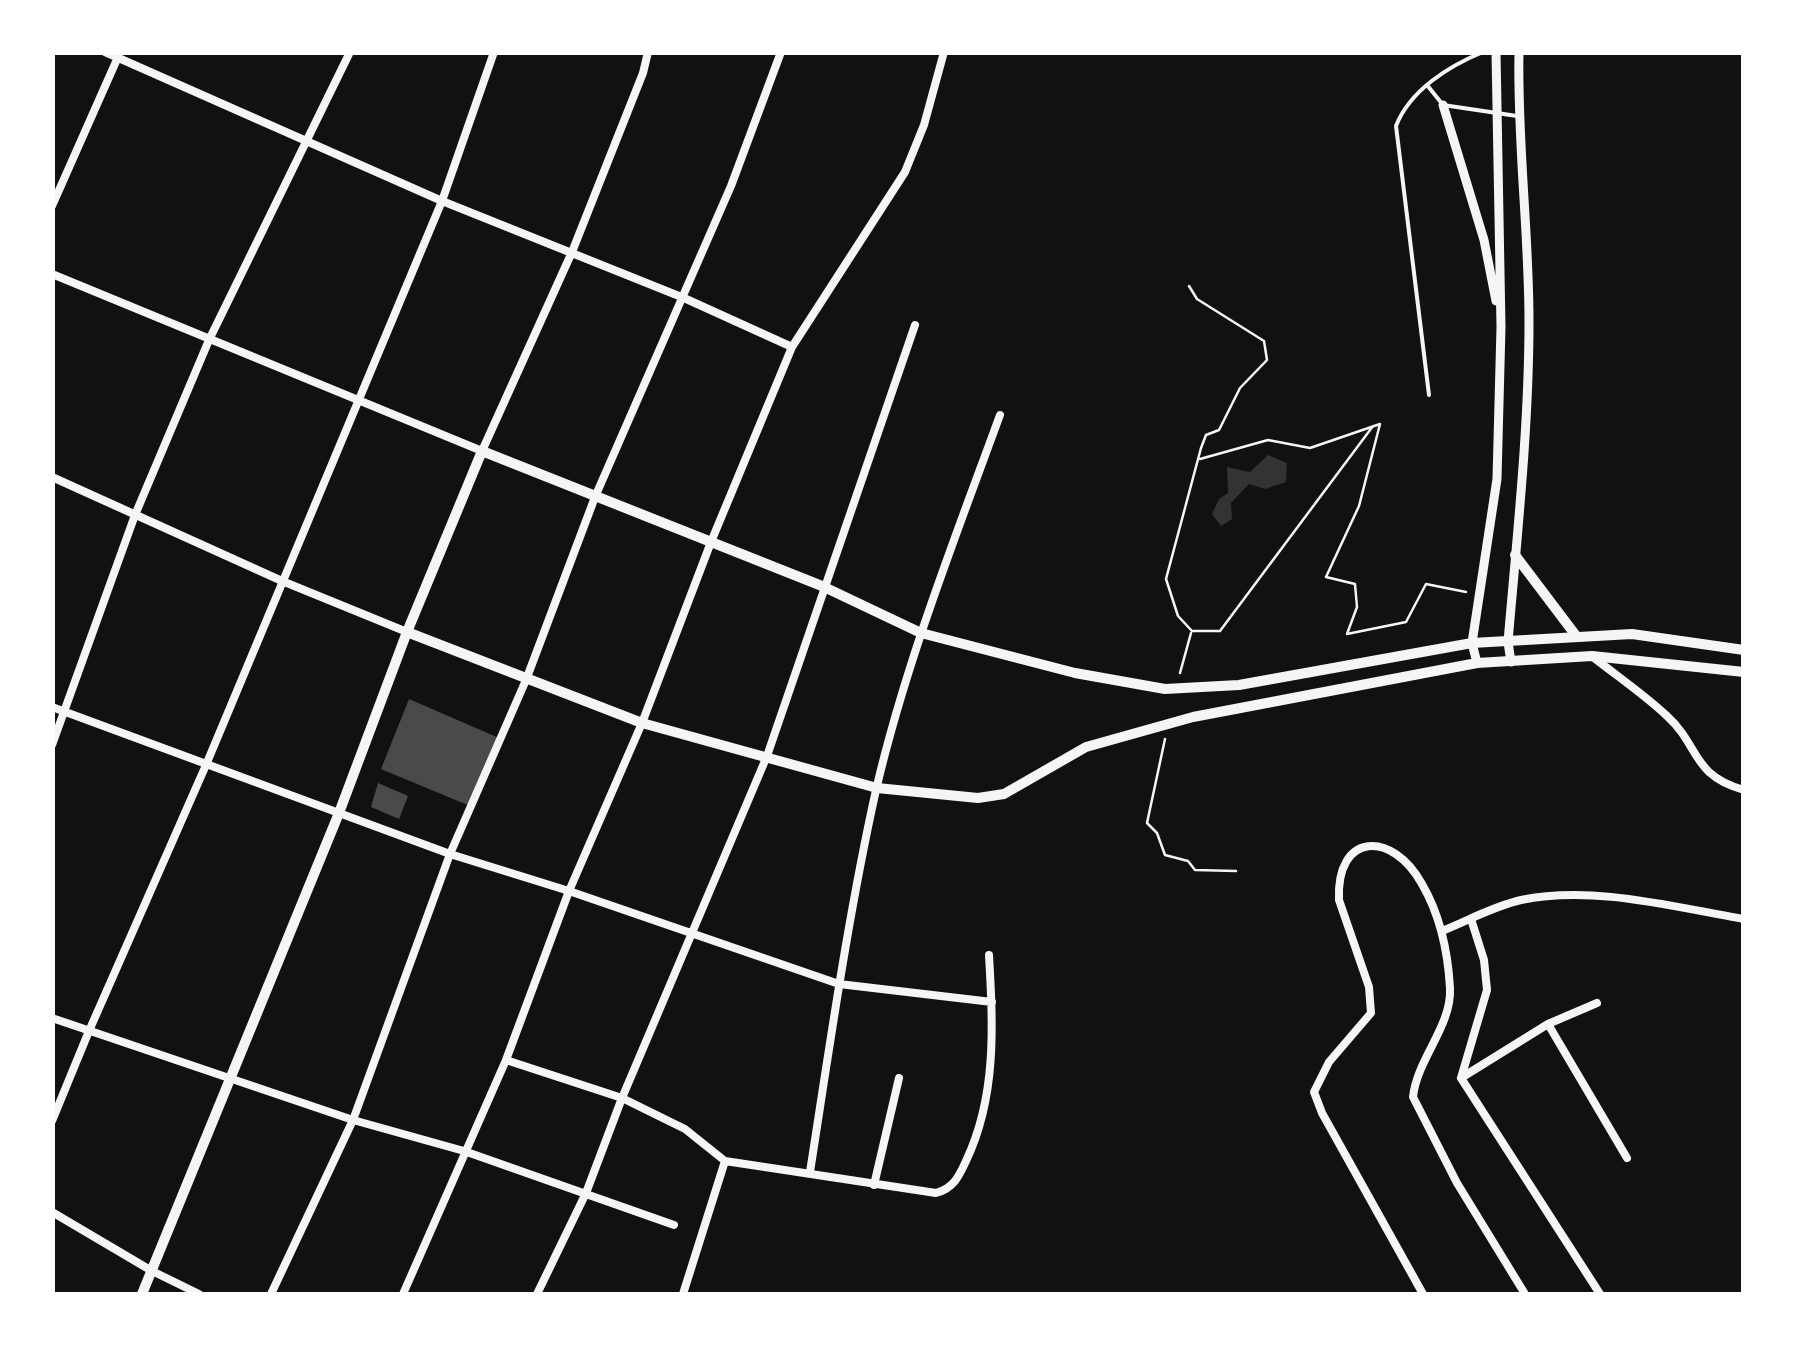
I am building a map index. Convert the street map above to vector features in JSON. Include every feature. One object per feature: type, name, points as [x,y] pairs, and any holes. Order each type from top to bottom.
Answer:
[{"type":"main road","points":[[142,1294],[482,451],[822,586],[922,633],[1075,672],[1165,690],[1238,684],[1472,644],[1632,634],[1744,650]]},
{"type":"main road","points":[[1515,555],[1578,637]]},
{"type":"main road","points":[[407,632],[642,722],[877,788],[978,798],[1004,794],[1086,747],[1193,717],[1477,664],[1592,656],[1744,672]]},
{"type":"street","points":[[105,52],[442,201],[684,298],[792,347]]},
{"type":"street","points":[[52,745],[136,515],[208,340],[350,52]]},
{"type":"street","points":[[52,1121],[206,766],[442,201],[494,52]]},
{"type":"street","points":[[52,274],[482,451],[572,252],[648,52]]},
{"type":"street","points":[[271,1294],[353,1120],[450,854],[526,680],[596,496],[731,186],[781,52]]},
{"type":"street","points":[[404,1294],[506,1060],[570,891],[792,347],[905,172],[924,125],[944,52]]},
{"type":"street","points":[[1477,664],[1472,644],[1496,479],[1501,327],[1496,52]]},
{"type":"street","points":[[1512,662],[1508,642],[1522,480],[1529,320],[1517,116],[1519,52]]},
{"type":"street","points":[[52,206],[119,55]]},
{"type":"street","points":[[1444,105],[1484,240],[1501,327]]},
{"type":"street","points":[[537,1294],[586,1192],[766,756],[915,325]]},
{"type":"street","points":[[810,1172],[839,984],[877,788],[922,633],[1000,415]]},
{"type":"street","points":[[52,476],[282,581],[407,632]]},
{"type":"street","points":[[1496,479],[1522,480]]},
{"type":"street","points":[[1592,656],[1667,715],[1697,762],[1710,774],[1744,790]]},
{"type":"street","points":[[52,707],[450,854],[839,984],[992,1002]]},
{"type":"street","points":[[1423,1294],[1314,1092],[1329,1062],[1370,1012],[1370,987],[1338,900],[1342,865],[1356,851],[1372,844],[1389,848],[1403,858],[1422,883],[1442,931],[1450,994],[1448,1010],[1412,1097],[1457,1183],[1525,1294]]},
{"type":"street","points":[[1442,931],[1519,900],[1563,896],[1624,900],[1744,919]]},
{"type":"street","points":[[1471,919],[1484,960],[1488,990],[1461,1078],[1600,1294]]},
{"type":"street","points":[[506,1060],[622,1098],[686,1128],[725,1161],[936,1193],[956,1182],[979,1134],[991,1072],[989,955]]},
{"type":"street","points":[[1461,1078],[1548,1024],[1597,1003]]},
{"type":"street","points":[[52,1018],[353,1120],[464,1151],[674,1225]]},
{"type":"street","points":[[1548,1024],[1627,1158]]},
{"type":"street","points":[[874,1186],[899,1078]]},
{"type":"street","points":[[683,1294],[725,1161]]},
{"type":"street","points":[[52,1212],[152,1271],[200,1294]]},
{"type":"lane","points":[[1429,395],[1396,126],[1402,109],[1427,85],[1460,62],[1483,52]]},
{"type":"lane","points":[[1427,85],[1444,105],[1517,116]]},
{"type":"path","points":[[1189,286],[1197,299],[1264,341],[1268,360],[1240,388],[1219,430],[1206,435],[1198,460],[1166,579],[1178,616],[1192,631],[1220,631],[1374,426]]},
{"type":"path","points":[[1198,460],[1268,440],[1310,448],[1380,424],[1360,506],[1326,576],[1355,584],[1358,607],[1348,634],[1406,622],[1426,584],[1478,595]]},
{"type":"path","points":[[1186,643],[1192,631]]},
{"type":"path","points":[[1147,822],[1157,833],[1165,855],[1188,862],[1194,870],[1236,871]]},
{"type":"shaded area","points":[[1268,455],[1287,463],[1286,482],[1265,489],[1249,484],[1231,503],[1232,519],[1221,526],[1212,514],[1219,499],[1228,493],[1227,467],[1250,472]]},
{"type":"building","points":[[409,699],[499,738],[470,806],[381,769]]},
{"type":"building","points":[[378,783],[408,796],[399,819],[371,807]]}]
